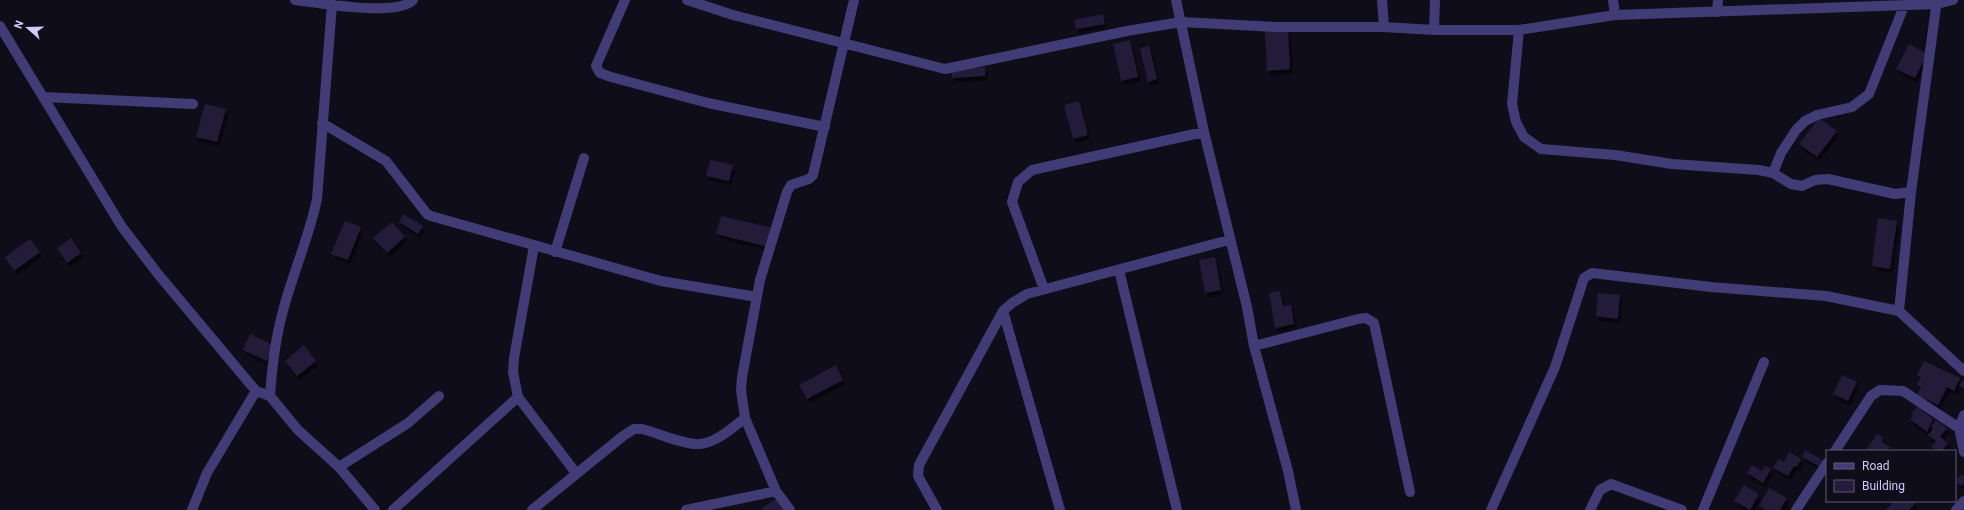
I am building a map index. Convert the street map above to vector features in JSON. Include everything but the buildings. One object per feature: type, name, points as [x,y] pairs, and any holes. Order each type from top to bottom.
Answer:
[{"type":"street","points":[[295,0],[363,8],[399,8],[413,0]]},
{"type":"street","points":[[626,0],[596,66],[600,73],[708,103],[825,127]]},
{"type":"street","points":[[687,0],[733,15],[945,69],[1127,31],[1181,22],[1276,27],[1384,27],[1434,30],[1519,30],[1615,15],[1904,6],[1953,0]]},
{"type":"street","points":[[790,510],[776,491],[745,418],[741,390],[742,377],[760,280],[787,192],[791,185],[809,179],[813,175],[854,0]]},
{"type":"street","points":[[1176,0],[1229,240],[1247,307],[1254,346],[1288,471],[1296,510]]},
{"type":"street","points":[[1382,0],[1384,27]]},
{"type":"street","points":[[1434,30],[1435,0]]},
{"type":"street","points":[[1614,0],[1615,15]]},
{"type":"street","points":[[1717,12],[1718,0]]},
{"type":"street","points":[[1899,311],[1911,192],[1937,2]]},
{"type":"street","points":[[270,396],[275,346],[280,325],[317,199],[332,4]]},
{"type":"street","points":[[1773,173],[1781,153],[1796,130],[1805,121],[1817,115],[1852,107],[1869,94],[1904,6]]},
{"type":"street","points":[[0,26],[44,97],[68,141],[122,226],[158,274],[256,391],[270,396],[298,430],[339,466],[375,510]]},
{"type":"street","points":[[1519,30],[1512,104],[1516,122],[1524,137],[1541,149],[1615,155],[1672,164],[1759,170],[1773,173],[1791,184],[1802,186],[1815,180],[1828,179],[1895,194],[1911,192]]},
{"type":"street","points":[[44,97],[193,104]]},
{"type":"street","points":[[322,123],[386,161],[427,214],[534,246],[661,281],[757,297]]},
{"type":"street","points":[[1044,289],[1012,202],[1018,182],[1032,170],[1204,132]]},
{"type":"street","points":[[555,252],[584,158]]},
{"type":"street","points":[[937,510],[918,476],[920,465],[1003,311],[1012,303],[1027,294],[1229,240]]},
{"type":"street","points":[[534,246],[514,358],[513,372],[518,397],[576,472]]},
{"type":"street","points":[[1119,270],[1177,510]]},
{"type":"street","points":[[1491,510],[1555,367],[1584,278],[1592,273],[1603,273],[1711,287],[1826,296],[1899,311],[1964,371]]},
{"type":"street","points":[[1003,311],[1060,510]]},
{"type":"street","points":[[1254,346],[1358,319],[1366,318],[1374,323],[1410,492]]},
{"type":"street","points":[[1703,510],[1764,362]]},
{"type":"street","points":[[1836,450],[1871,396],[1880,390],[1902,391],[1959,428]]},
{"type":"street","points":[[192,510],[207,473],[256,391]]},
{"type":"street","points":[[339,466],[408,424],[439,396]]},
{"type":"street","points":[[393,510],[518,397]]},
{"type":"street","points":[[1964,415],[1959,428],[1964,452]]},
{"type":"street","points":[[532,510],[576,472],[623,436],[634,430],[642,429],[689,443],[700,444],[722,436],[745,418]]},
{"type":"street","points":[[1796,510],[1826,465]]},
{"type":"street","points":[[1590,510],[1600,490],[1611,484],[1682,510]]},
{"type":"street","points":[[686,510],[776,491]]},
{"type":"street","points":[[1956,510],[1964,501]]}]
